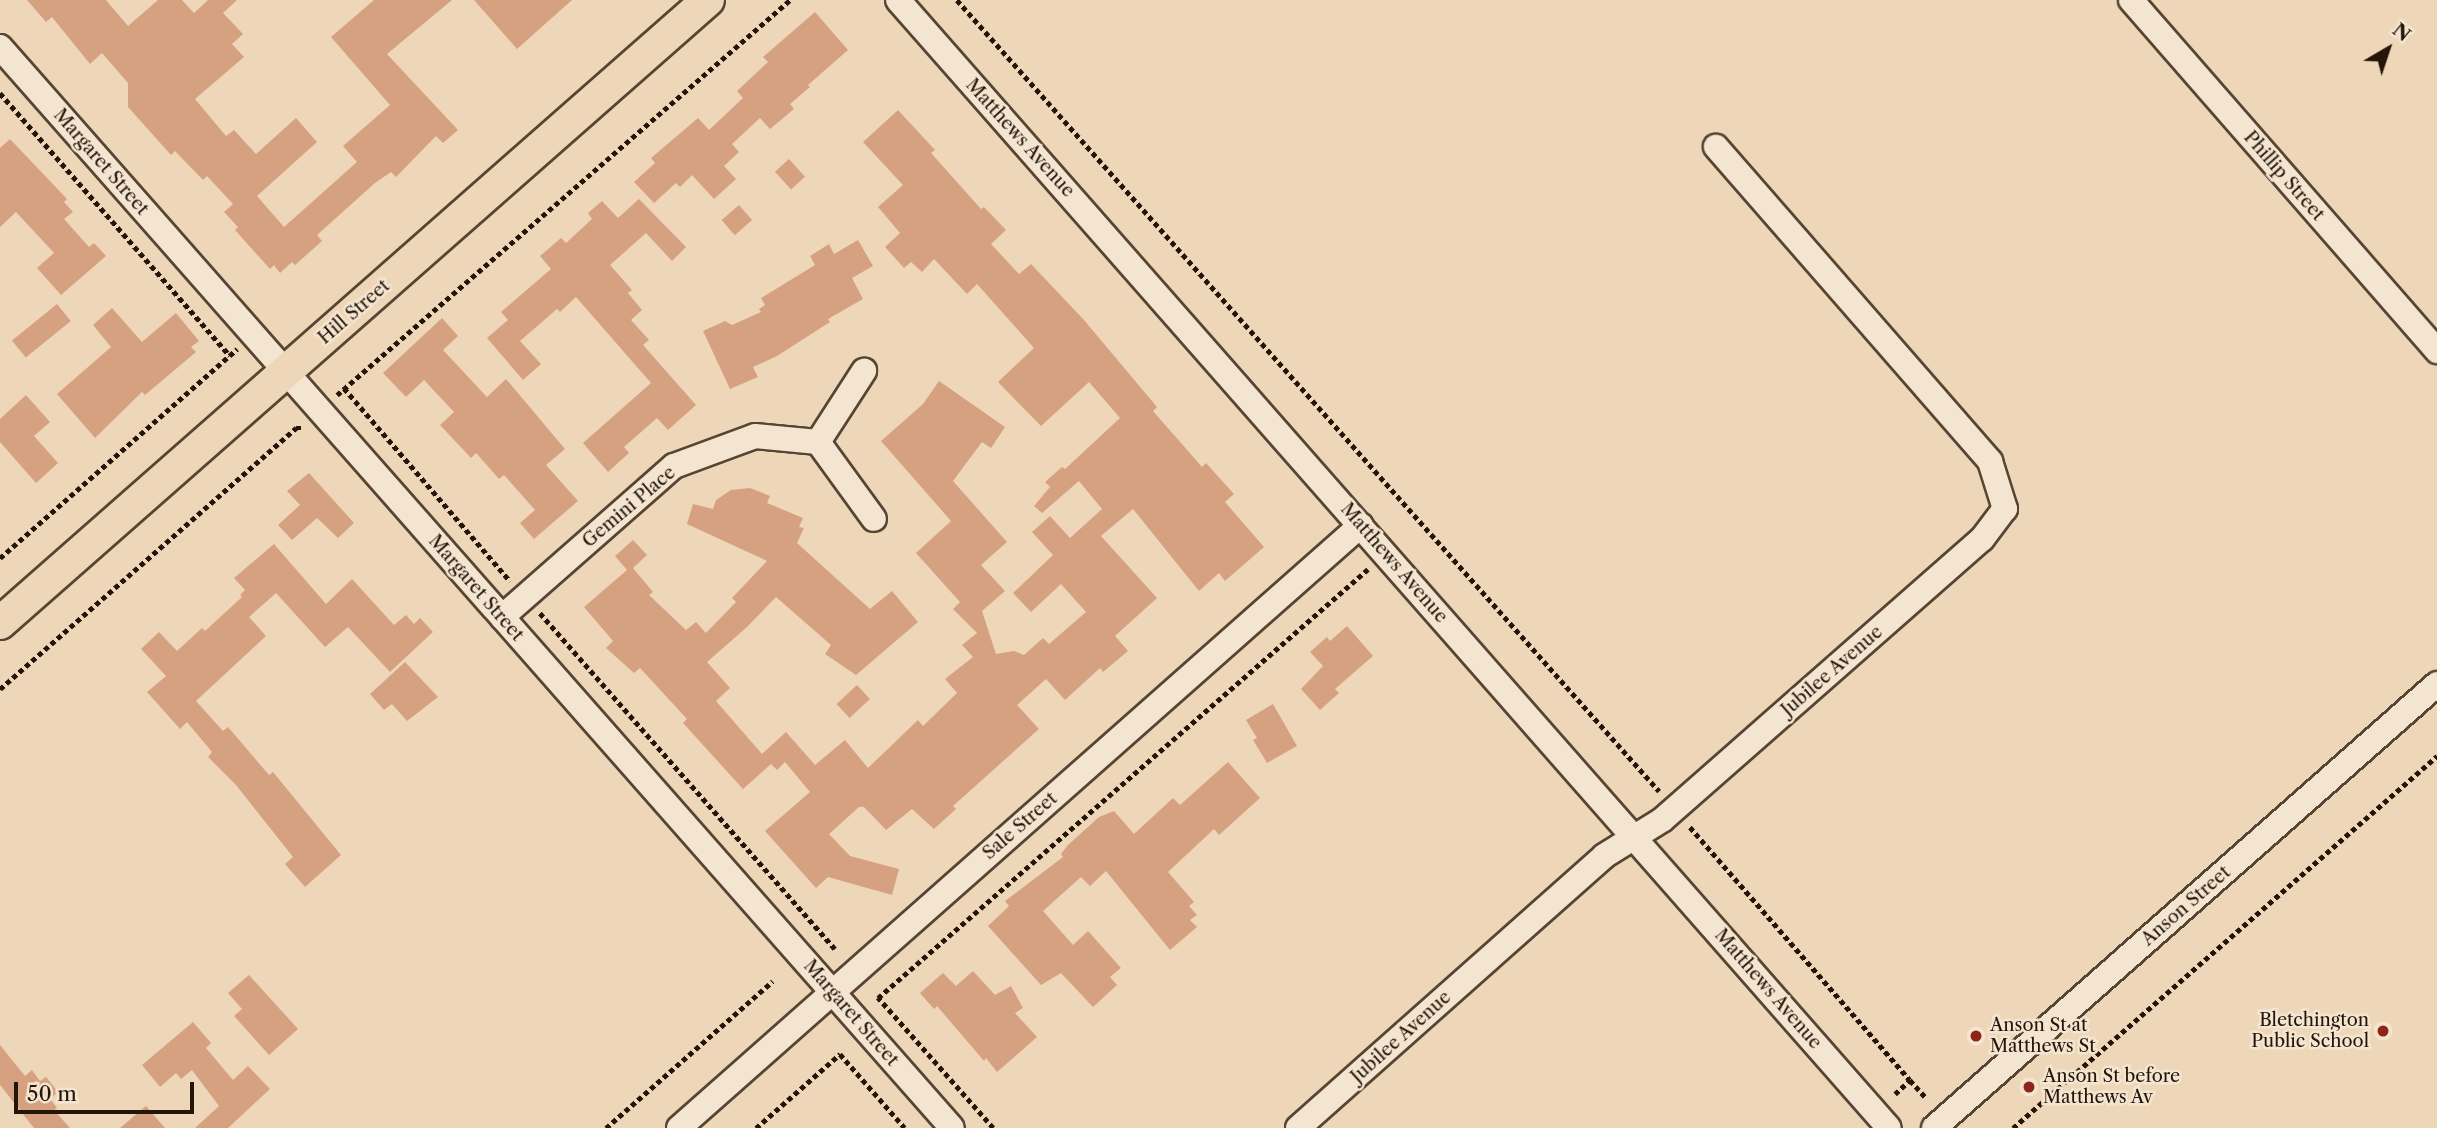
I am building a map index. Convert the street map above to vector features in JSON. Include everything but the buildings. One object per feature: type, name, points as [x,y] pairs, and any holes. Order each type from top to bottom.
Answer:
[{"type":"main road","name":"Hill Street","points":[[0,623],[708,0]]},
{"type":"street","name":"Matthews Avenue","points":[[898,0],[1636,836],[1889,1128]]},
{"type":"street","name":"Phillip Street","points":[[2131,0],[2437,351]]},
{"type":"street","name":"Margaret Street","points":[[2,53],[952,1128]]},
{"type":"street","name":"Jubilee Avenue","points":[[1298,1128],[1604,856],[1674,809],[1982,539],[2005,509],[1990,461],[1716,147]]},
{"type":"street","points":[[864,371],[818,442],[874,519]]},
{"type":"street","name":"Gemini Place","points":[[502,617],[674,466],[755,436],[818,442]]},
{"type":"street","name":"Sale Street","points":[[679,1128],[1361,524]]},
{"type":"street","name":"Anson Street","points":[[1934,1128],[2437,684]]},
{"type":"path","points":[[0,689],[296,428],[305,427],[344,388],[790,0]]},
{"type":"path","points":[[957,0],[1674,809],[1926,1098]]},
{"type":"path","points":[[0,93],[230,356]]},
{"type":"path","points":[[0,558],[253,334]]},
{"type":"path","points":[[344,388],[835,949]]},
{"type":"path","points":[[992,1128],[878,998],[1358,577],[1388,556]]},
{"type":"path","points":[[2012,1128],[2437,756]]},
{"type":"path","points":[[606,1128],[773,981]]},
{"type":"path","points":[[756,1128],[840,1054],[905,1128]]},
{"type":"path","points":[[1895,1094],[1910,1080]]},
{"type":"place","name":"Bletchington Public School","points":[[2383,1031]]},
{"type":"place","name":"Anson St at Matthews St","points":[[1976,1036]]},
{"type":"place","name":"Anson St before Matthews Av","points":[[2029,1087]]}]
